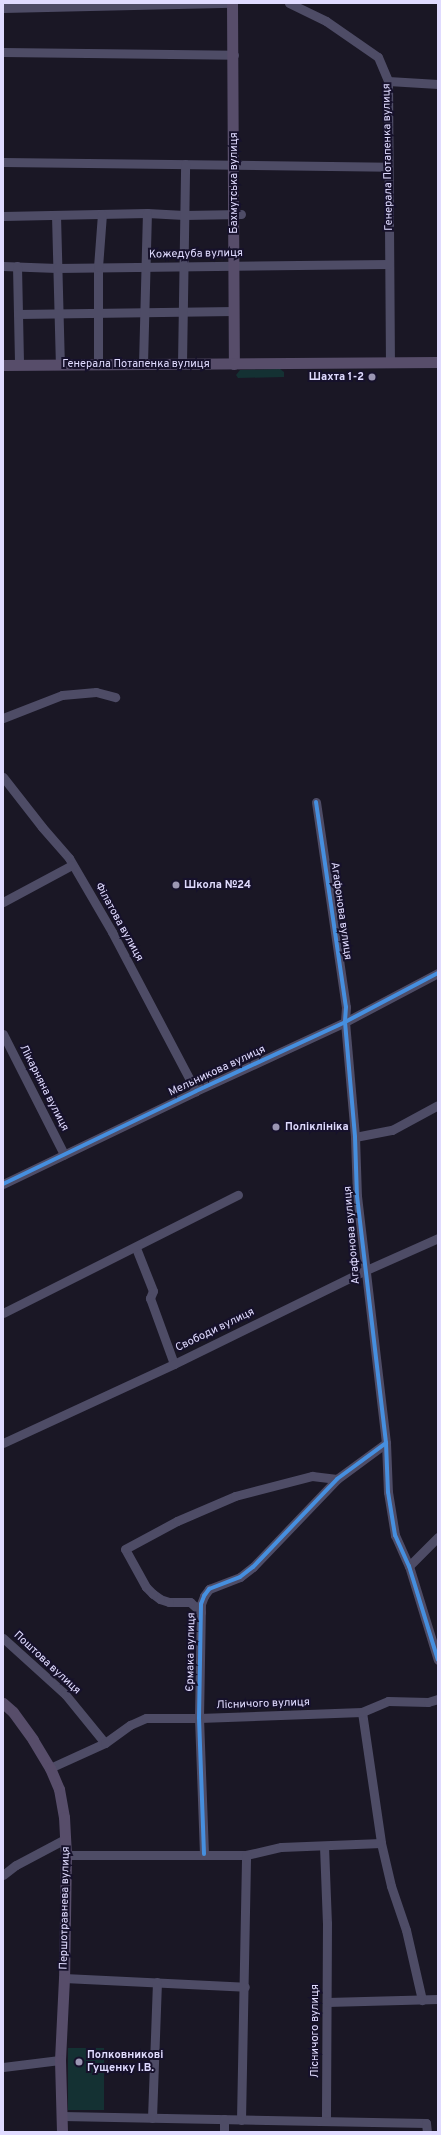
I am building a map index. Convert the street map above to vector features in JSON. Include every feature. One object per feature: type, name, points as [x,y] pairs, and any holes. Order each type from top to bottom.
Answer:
[{"type":"main road","name":"Бахмутська вулиця","points":[[232,3],[234,55],[234,164],[238,214],[233,265],[234,364]]},
{"type":"main road","name":"Генерала Потапенка вулиця","points":[[3,365],[438,362]]},
{"type":"main road","name":"Першотравнева вулиця","points":[[3,1703],[13,1712],[33,1740],[50,1768],[59,1789],[64,1817],[66,1855],[64,1978],[60,2060],[62,2132]]},
{"type":"street","points":[[3,8],[232,3]]},
{"type":"street","name":"Генерала Потапенка вулиця","points":[[289,3],[326,21],[378,57],[388,81],[390,363]]},
{"type":"street","points":[[3,52],[234,55]]},
{"type":"street","points":[[388,81],[438,84]]},
{"type":"street","points":[[3,162],[388,167]]},
{"type":"street","points":[[182,364],[185,164]]},
{"type":"street","points":[[3,216],[147,213],[184,215],[238,214]]},
{"type":"street","points":[[143,364],[144,267],[147,213]]},
{"type":"street","points":[[98,365],[98,266],[102,214]]},
{"type":"street","points":[[56,215],[60,365]]},
{"type":"street","name":"Кожедуба вулиця","points":[[3,266],[57,268],[98,266],[144,267],[184,265],[389,264]]},
{"type":"street","points":[[17,266],[19,365]]},
{"type":"street","points":[[18,314],[58,312],[98,314],[234,311]]},
{"type":"street","points":[[3,718],[62,695],[96,692],[115,697]]},
{"type":"street","name":"Філатова вулиця","points":[[3,777],[37,822],[69,858],[112,932],[196,1091]]},
{"type":"street","name":"Агафонова вулиця","points":[[316,802],[346,1007],[345,1022],[355,1136],[357,1196],[364,1271],[386,1443],[388,1492],[395,1535],[409,1566],[438,1660]]},
{"type":"street","points":[[3,902],[72,865]]},
{"type":"street","name":"Мельникова вулиця","points":[[3,1184],[196,1091],[345,1022],[438,973]]},
{"type":"street","name":"Лікарняна вулиця","points":[[3,1034],[64,1154]]},
{"type":"street","points":[[355,1136],[392,1130],[438,1106]]},
{"type":"street","points":[[3,1313],[136,1248],[238,1195]]},
{"type":"street","name":"Свободи вулиця","points":[[3,1444],[174,1364],[364,1271],[438,1238]]},
{"type":"street","points":[[136,1248],[154,1291],[150,1298],[174,1364]]},
{"type":"street","name":"Єрмака вулиця","points":[[204,1854],[199,1718],[201,1612],[204,1596],[209,1589],[240,1577],[253,1567],[337,1479],[386,1443]]},
{"type":"street","points":[[201,1612],[190,1602],[169,1602],[160,1599],[153,1594],[146,1587],[125,1549],[177,1521],[235,1496],[312,1476],[337,1479]]},
{"type":"street","points":[[409,1566],[438,1537]]},
{"type":"street","name":"Поштова вулиця","points":[[3,1638],[65,1694],[106,1743]]},
{"type":"street","name":"Лісничого вулиця","points":[[50,1768],[106,1743],[130,1725],[146,1718],[199,1718],[362,1712],[388,1701],[428,1702],[438,1699]]},
{"type":"street","points":[[362,1712],[381,1843],[392,1886],[406,1930],[422,2000]]},
{"type":"street","points":[[3,1875],[16,1865],[65,1839]]},
{"type":"street","points":[[66,1855],[246,1855],[281,1847],[381,1843]]},
{"type":"street","name":"Лісничого вулиця","points":[[324,1846],[327,1923],[326,2121]]},
{"type":"street","points":[[241,2120],[246,1855]]},
{"type":"street","points":[[64,1978],[244,1987]]},
{"type":"street","points":[[152,2118],[157,1982]]},
{"type":"street","points":[[327,2002],[438,1999]]},
{"type":"street","points":[[3,2067],[60,2060]]},
{"type":"street","points":[[62,2116],[326,2121],[427,2127]]},
{"type":"street","points":[[224,2119],[224,2132]]},
{"type":"green space","points":[[280,369],[284,372],[284,377],[238,378],[236,375],[240,370]]},
{"type":"green space","points":[[68,2048],[104,2048],[104,2110],[68,2110]]},
{"type":"cycle path","points":[[316,802],[346,1007],[345,1022],[355,1137],[357,1196],[386,1443],[388,1492],[395,1535],[409,1566],[438,1660]]},
{"type":"cycle path","points":[[3,1184],[196,1091],[345,1022],[438,973]]},
{"type":"cycle path","points":[[204,1854],[199,1718],[201,1604],[204,1596],[209,1589],[240,1577],[253,1567],[337,1479],[386,1443]]},
{"type":"place","name":"Шахта 1-2","points":[[372,377]]},
{"type":"place","name":"Школа №24","points":[[176,885]]},
{"type":"place","name":"Поліклініка","points":[[276,1127]]},
{"type":"place","name":"Полковникові Гущенку І.В.","points":[[79,2062]]}]
